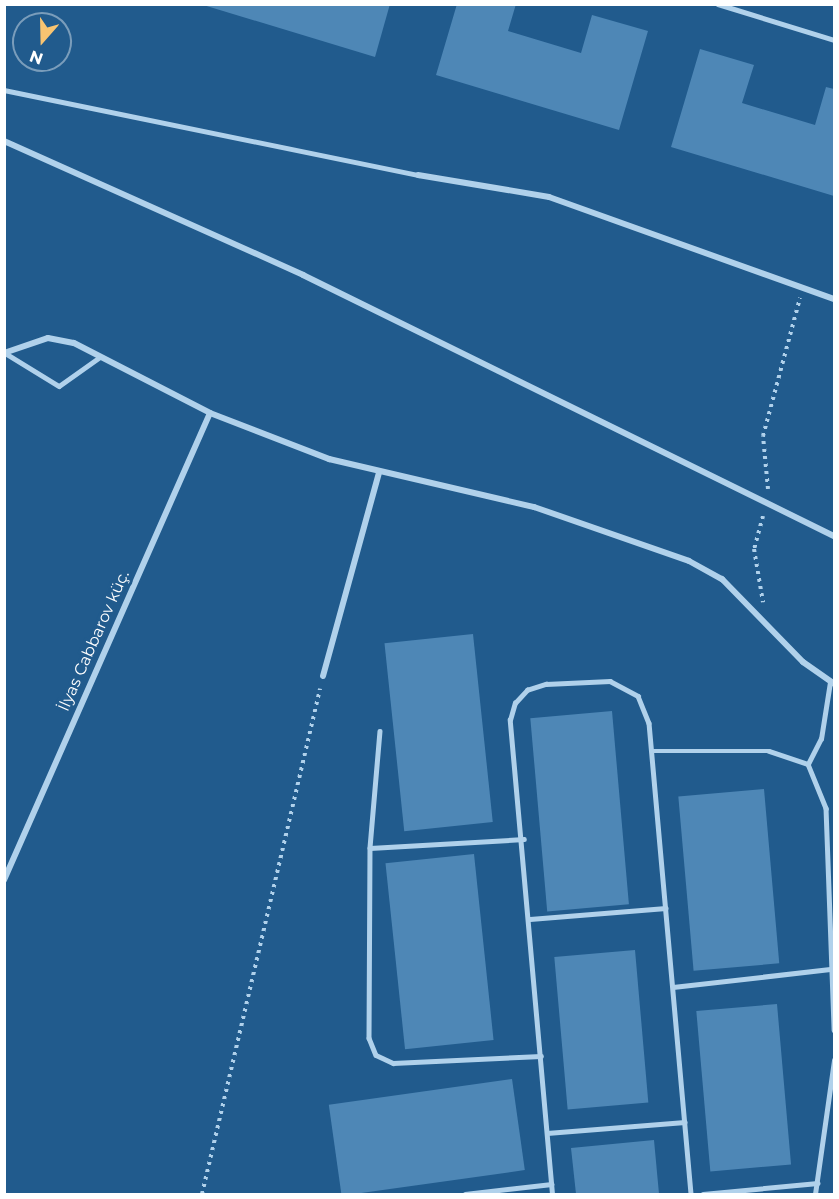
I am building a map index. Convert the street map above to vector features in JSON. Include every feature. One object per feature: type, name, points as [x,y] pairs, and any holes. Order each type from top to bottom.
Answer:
[{"type":"street","points":[[4,141],[303,275],[771,501],[834,536]]},
{"type":"street","points":[[418,175],[549,197],[834,299]]},
{"type":"street","points":[[5,353],[48,338],[100,357],[210,413],[379,472],[534,507],[689,561],[722,579],[766,620],[803,662],[832,683]]},
{"type":"street","name":"İlyas Cabbarov küç.","points":[[4,880],[210,413]]},
{"type":"street","points":[[323,676],[379,472]]},
{"type":"lane","points":[[718,4],[834,40]]},
{"type":"lane","points":[[4,90],[418,175]]},
{"type":"lane","points":[[5,353],[59,386],[100,357]]},
{"type":"lane","points":[[552,1194],[524,839],[510,720],[515,703],[527,690],[546,684],[600,682],[627,687],[646,710],[652,751],[692,1194]]},
{"type":"lane","points":[[832,683],[821,739],[808,764],[825,808],[834,1030]]},
{"type":"lane","points":[[380,731],[370,848],[369,1038],[376,1055],[393,1063],[541,1056]]},
{"type":"lane","points":[[652,751],[769,751],[808,764]]},
{"type":"lane","points":[[370,848],[524,839]]},
{"type":"lane","points":[[530,919],[666,908]]},
{"type":"lane","points":[[673,987],[832,969]]},
{"type":"lane","points":[[815,1194],[834,1060]]},
{"type":"lane","points":[[547,1133],[685,1122]]},
{"type":"lane","points":[[703,1194],[817,1183]]},
{"type":"lane","points":[[465,1194],[551,1184]]},
{"type":"path","points":[[766,620],[754,549],[771,501],[763,436],[804,288]]},
{"type":"path","points":[[201,1194],[323,676]]},
{"type":"building","points":[[200,4],[390,4],[375,57]]},
{"type":"building","points":[[457,4],[516,4],[508,31],[581,53],[592,15],[648,31],[619,130],[436,75]]},
{"type":"building","points":[[700,49],[754,65],[742,103],[815,125],[826,87],[834,89],[834,196],[671,147]]},
{"type":"building","points":[[473,634],[493,822],[404,831],[384,643]]},
{"type":"building","points":[[612,711],[629,904],[547,911],[530,718]]},
{"type":"building","points":[[764,789],[779,963],[694,971],[678,796]]},
{"type":"building","points":[[474,854],[494,1040],[405,1049],[385,863]]},
{"type":"building","points":[[635,950],[648,1102],[568,1109],[554,957]]},
{"type":"building","points":[[777,1004],[791,1164],[710,1171],[696,1011]]},
{"type":"building","points":[[512,1079],[525,1170],[341,1194],[329,1105]]},
{"type":"building","points":[[654,1140],[659,1194],[576,1194],[571,1148]]}]
